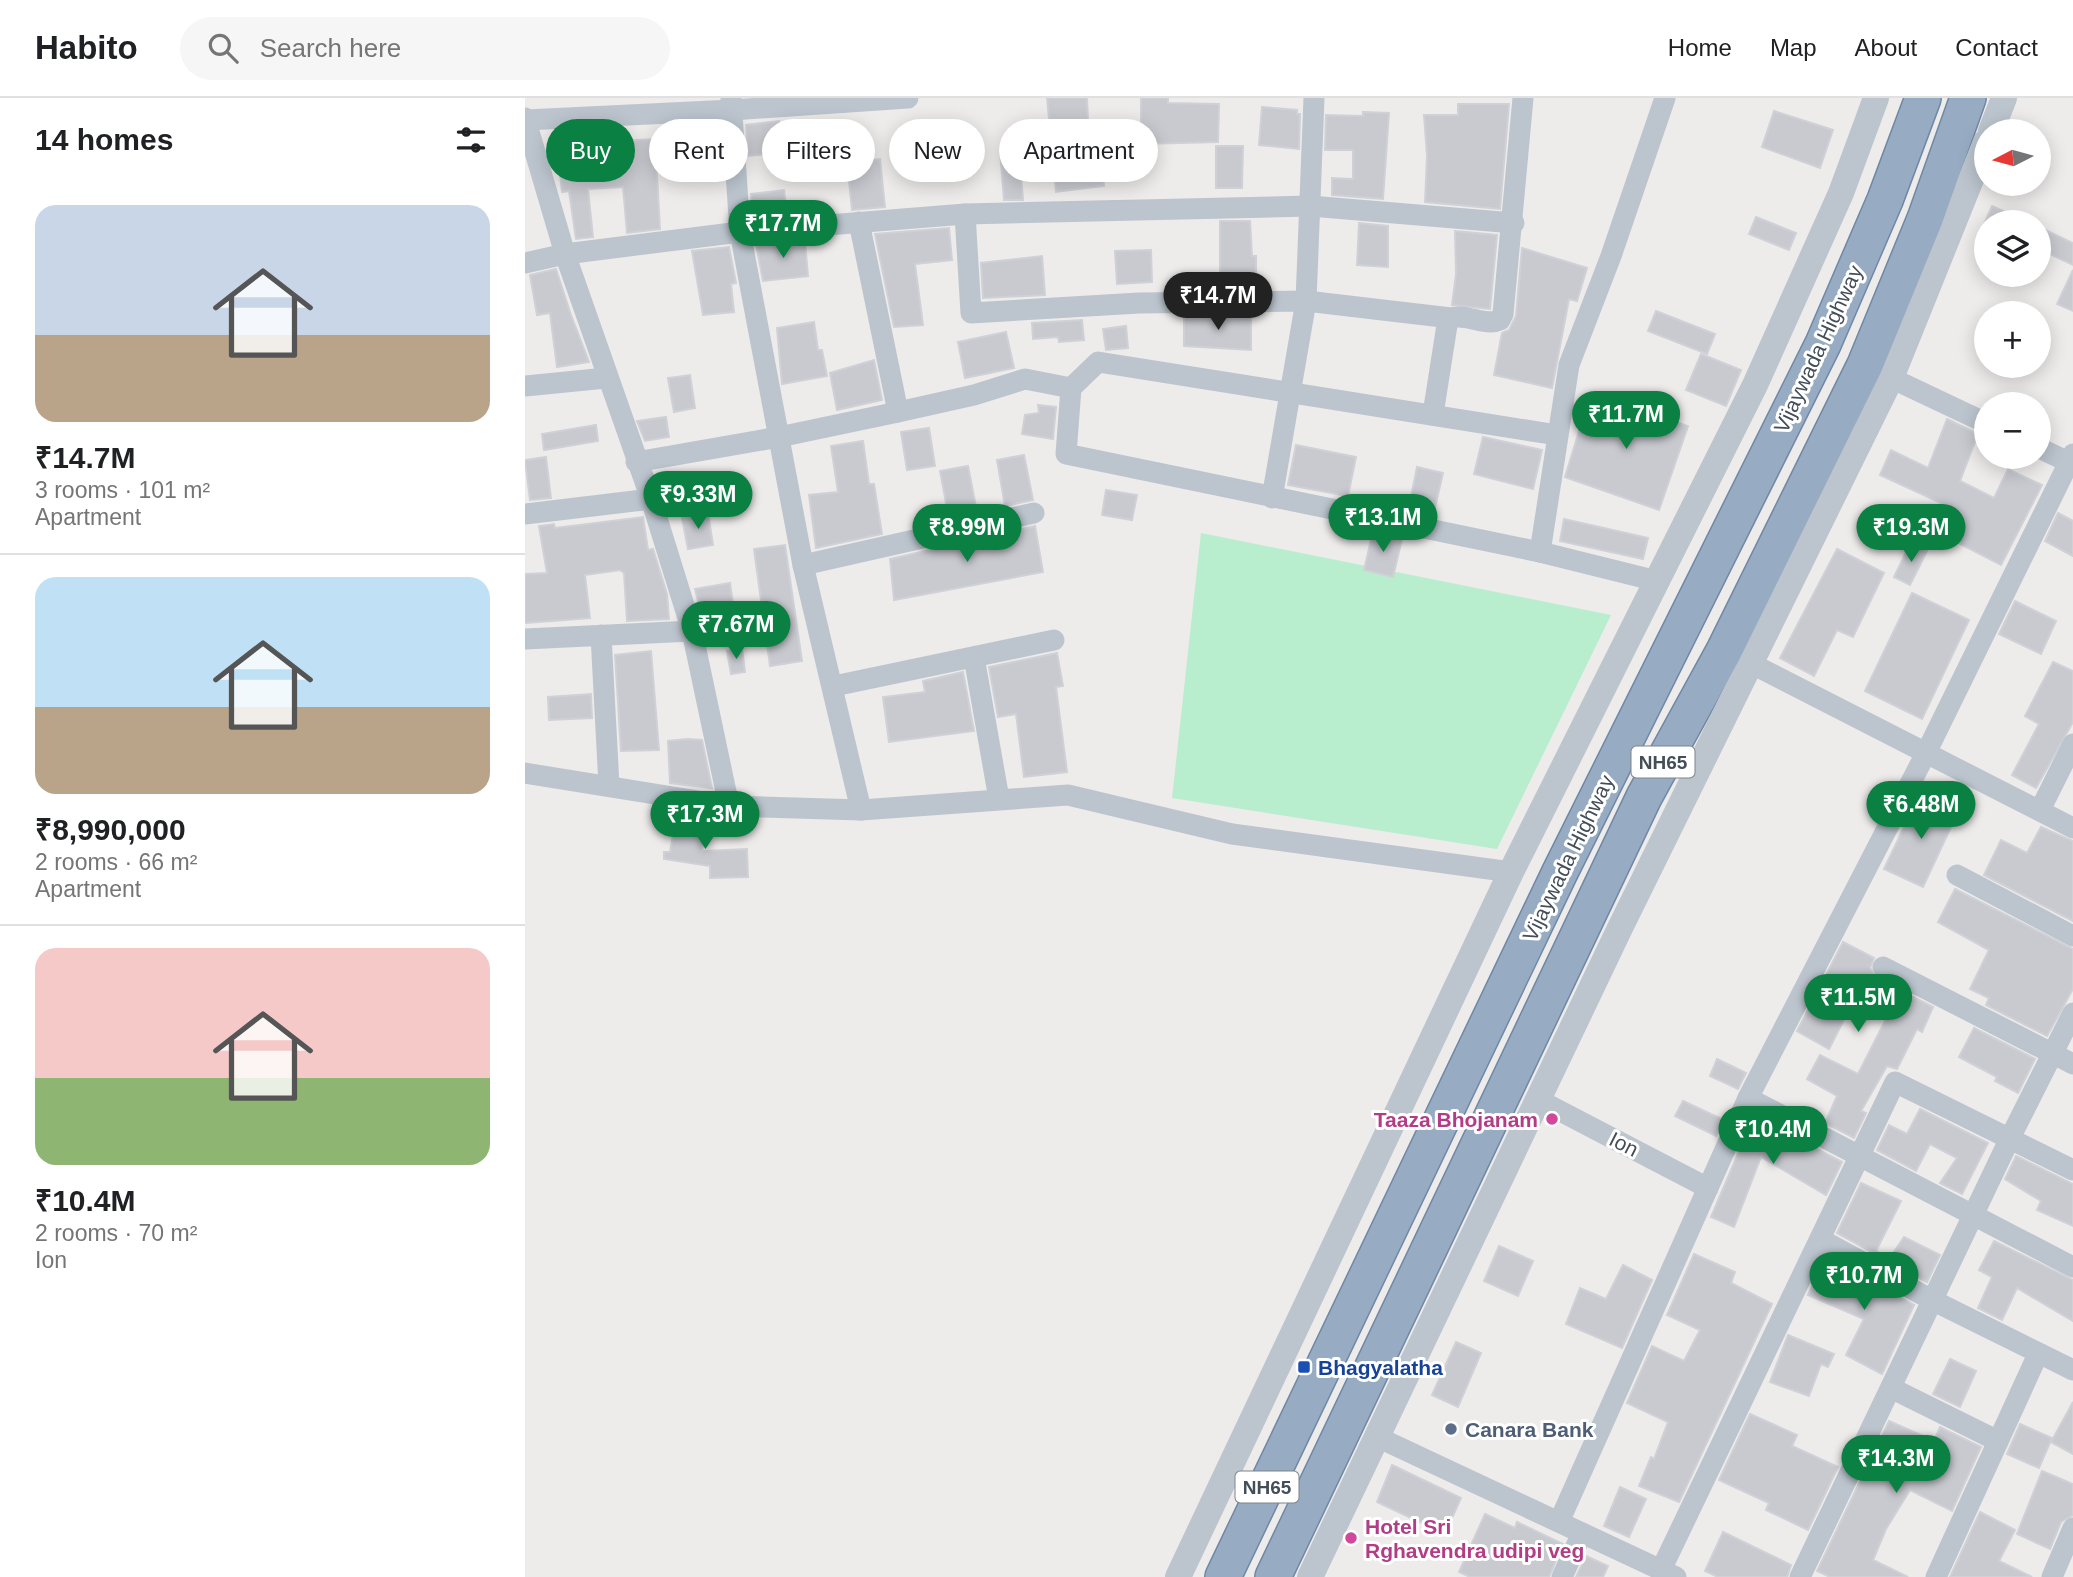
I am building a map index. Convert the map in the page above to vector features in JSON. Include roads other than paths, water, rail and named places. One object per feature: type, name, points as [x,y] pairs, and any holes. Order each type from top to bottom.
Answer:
[{"type":"highway","name":"Vijaywada Highway","points":[[1223,1577],[1560,872],[1823,344],[1885,200],[1923,98]]},
{"type":"highway","name":"Vijaywada Highway","points":[[1273,1577],[1644,797],[1724,650],[1864,365],[1925,219],[1968,98]]},
{"type":"highway","points":[[1766,460],[1806,480]]},
{"type":"street","points":[[729,806],[692,631],[650,499],[565,254],[525,119],[731,104],[908,98]]},
{"type":"street","points":[[1272,498],[1305,301],[1314,98]]},
{"type":"street","points":[[965,214],[971,313],[1139,303],[1305,301],[1451,318],[1457,316],[1494,323],[1500,320],[1514,223],[1523,98]]},
{"type":"street","points":[[1540,552],[1569,365],[1612,256],[1665,98]]},
{"type":"street","points":[[1178,1577],[1511,872],[1755,386],[1841,193],[1876,98]]},
{"type":"street","points":[[1996,119],[2004,98]]},
{"type":"street","points":[[731,104],[740,232],[803,565],[834,686],[860,810]]},
{"type":"street","points":[[1310,1577],[1375,1436],[1891,378],[1974,172]]},
{"type":"street","points":[[525,263],[565,254],[740,232],[965,214],[1310,206],[1514,223]]},
{"type":"street","points":[[859,222],[898,412]]},
{"type":"street","points":[[1433,414],[1447,325],[1451,318]]},
{"type":"street","points":[[1557,435],[1098,362],[1071,388],[1066,454],[1540,552],[1657,581]]},
{"type":"street","points":[[525,386],[606,378]]},
{"type":"street","points":[[1891,378],[1974,417]]},
{"type":"street","points":[[636,462],[779,437],[898,412],[974,395],[1025,379],[1071,388]]},
{"type":"street","points":[[1559,1522],[1748,1098],[1926,753],[2072,460],[2051,452]]},
{"type":"street","points":[[525,514],[650,499]]},
{"type":"street","points":[[803,565],[1034,513]]},
{"type":"street","points":[[525,639],[692,631]]},
{"type":"street","points":[[601,635],[609,786]]},
{"type":"street","points":[[834,686],[1054,639]]},
{"type":"street","points":[[974,657],[999,799]]},
{"type":"street","points":[[1750,663],[2073,828]]},
{"type":"street","points":[[2040,810],[2073,744]]},
{"type":"street","points":[[525,773],[729,806],[860,810],[1068,795],[1232,834],[1511,872]]},
{"type":"street","points":[[1957,875],[2073,936]]},
{"type":"street","points":[[1882,967],[2073,1063]]},
{"type":"street","points":[[1800,1577],[2010,1138],[2073,1013]]},
{"type":"street","points":[[1375,1436],[1669,1573],[1895,1082],[2073,1170]]},
{"type":"street","points":[[1748,1098],[2073,1268]]},
{"type":"street","name":"Ion","points":[[1539,1100],[1708,1188]]},
{"type":"street","points":[[1821,1239],[1932,1300],[2073,1370]]},
{"type":"street","points":[[1936,1577],[2038,1354]]},
{"type":"street","points":[[1891,1388],[1998,1441]]},
{"type":"street","points":[[2052,1577],[2073,1528]]},
{"type":"street","points":[[1562,1577],[1582,1533]]},
{"type":"place","name":"Taaza Bhojanam","points":[[1552,1119]]},
{"type":"place","name":"Bhagyalatha","points":[[1304,1367]]},
{"type":"place","name":"Canara Bank","points":[[1451,1429]]},
{"type":"place","name":"Hotel Sri Rghavendra udipi veg","points":[[1351,1538]]}]
